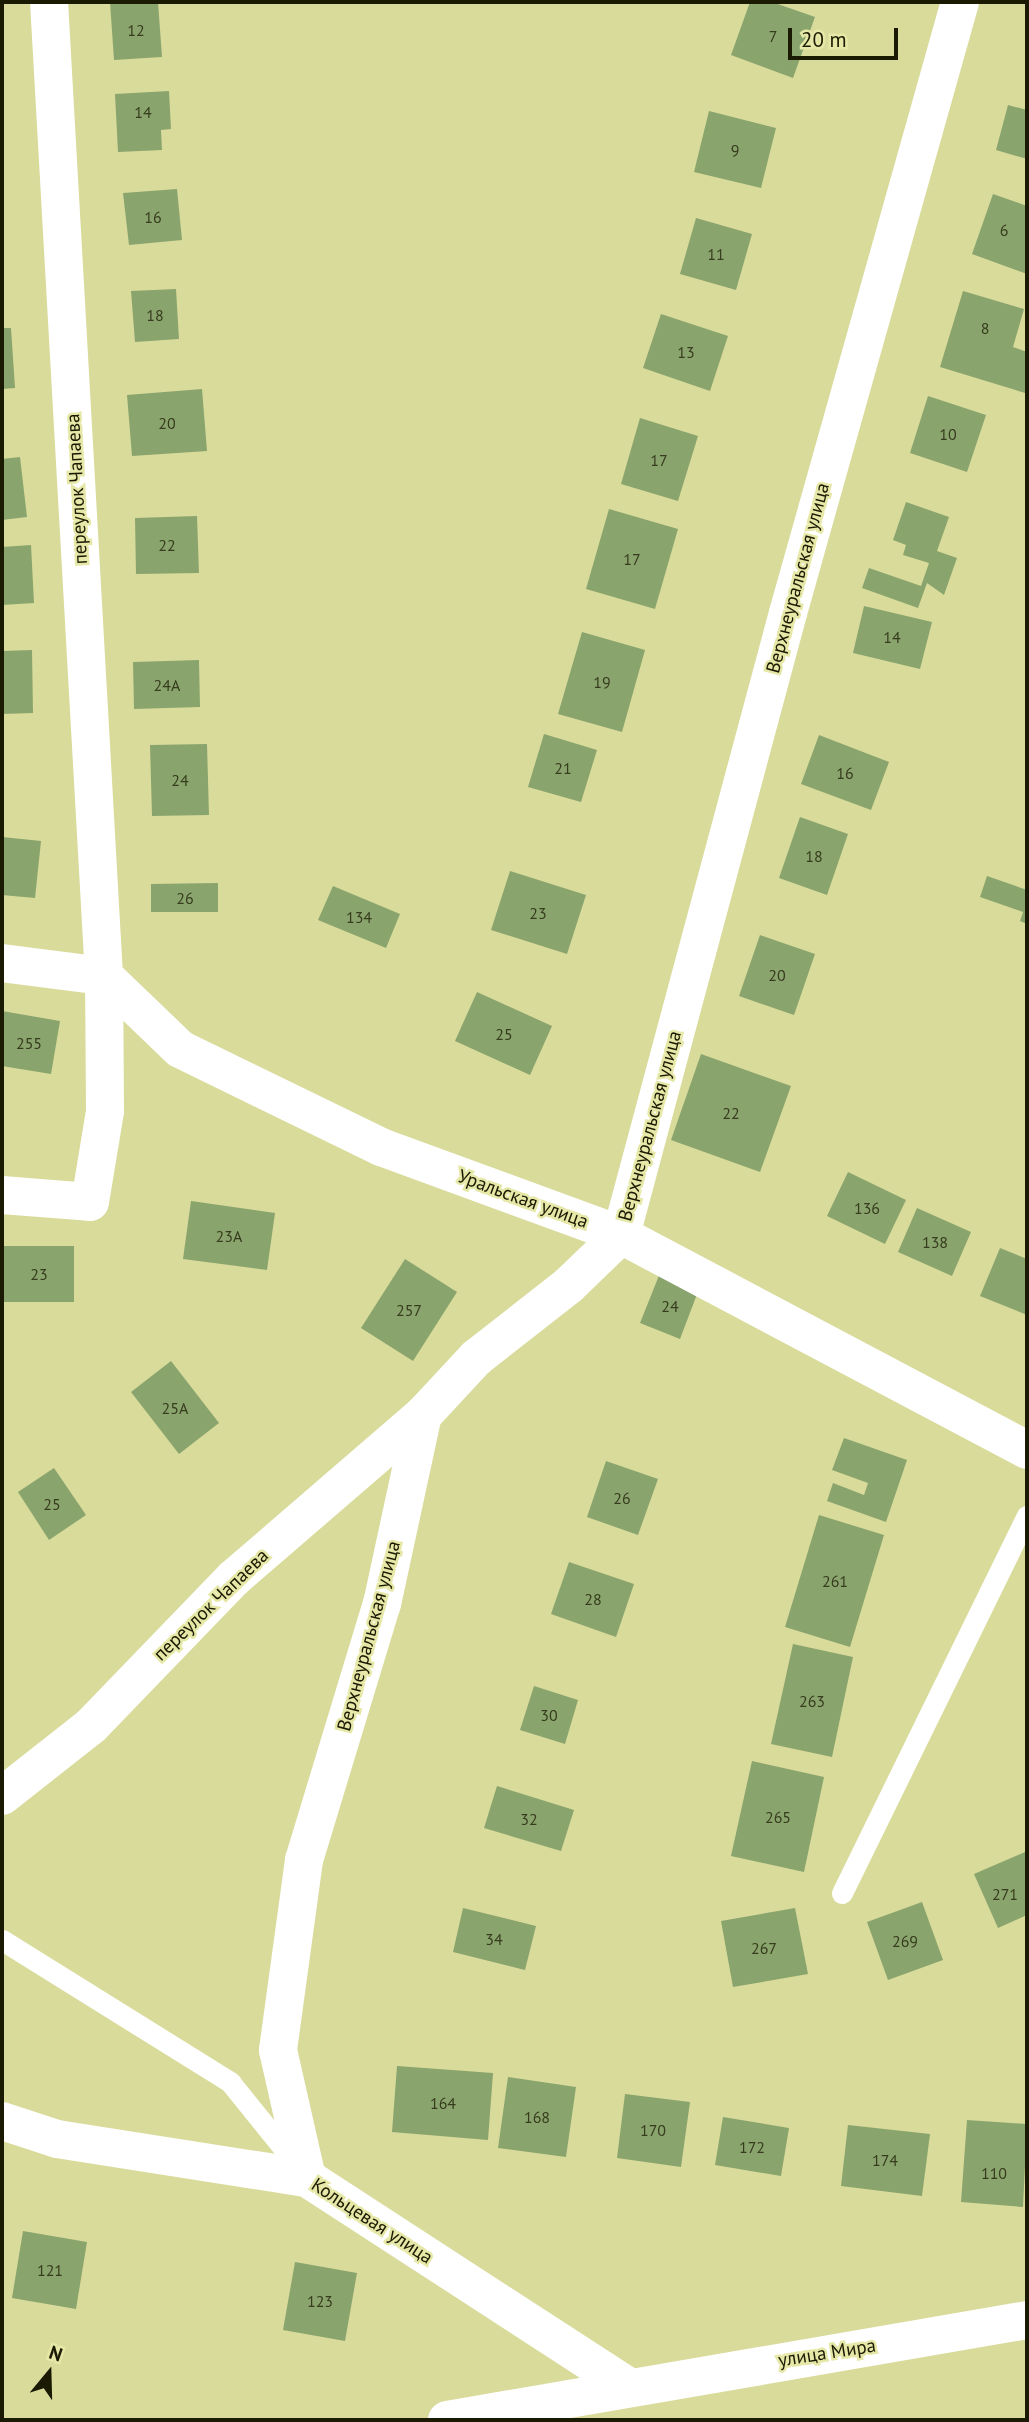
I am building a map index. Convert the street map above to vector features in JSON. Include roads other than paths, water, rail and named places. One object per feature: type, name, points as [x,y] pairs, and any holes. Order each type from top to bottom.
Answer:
[{"type":"street","name":"переулок Чапаева","points":[[49,2],[104,976]]},
{"type":"street","name":"Верхнеуральская улица","points":[[307,2178],[278,2050],[304,1860],[382,1604],[422,1415],[476,1358],[569,1285],[621,1235],[788,613],[960,2]]},
{"type":"street","points":[[2,962],[104,976],[105,1111],[90,1202],[2,1195]]},
{"type":"street","name":"Уральская улица","points":[[104,976],[180,1049],[381,1147],[621,1235],[1027,1450]]},
{"type":"street","name":"переулок Чапаева","points":[[2,1796],[91,1726],[234,1578],[422,1415]]},
{"type":"street","name":"Кольцевая улица","points":[[2,2121],[57,2139],[307,2178],[627,2386]]},
{"type":"street","name":"улица Мира","points":[[447,2420],[627,2386],[1027,2320]]},
{"type":"lane","points":[[842,1893],[1027,1516]]},
{"type":"lane","points":[[2,1940],[230,2082],[307,2178]]}]
